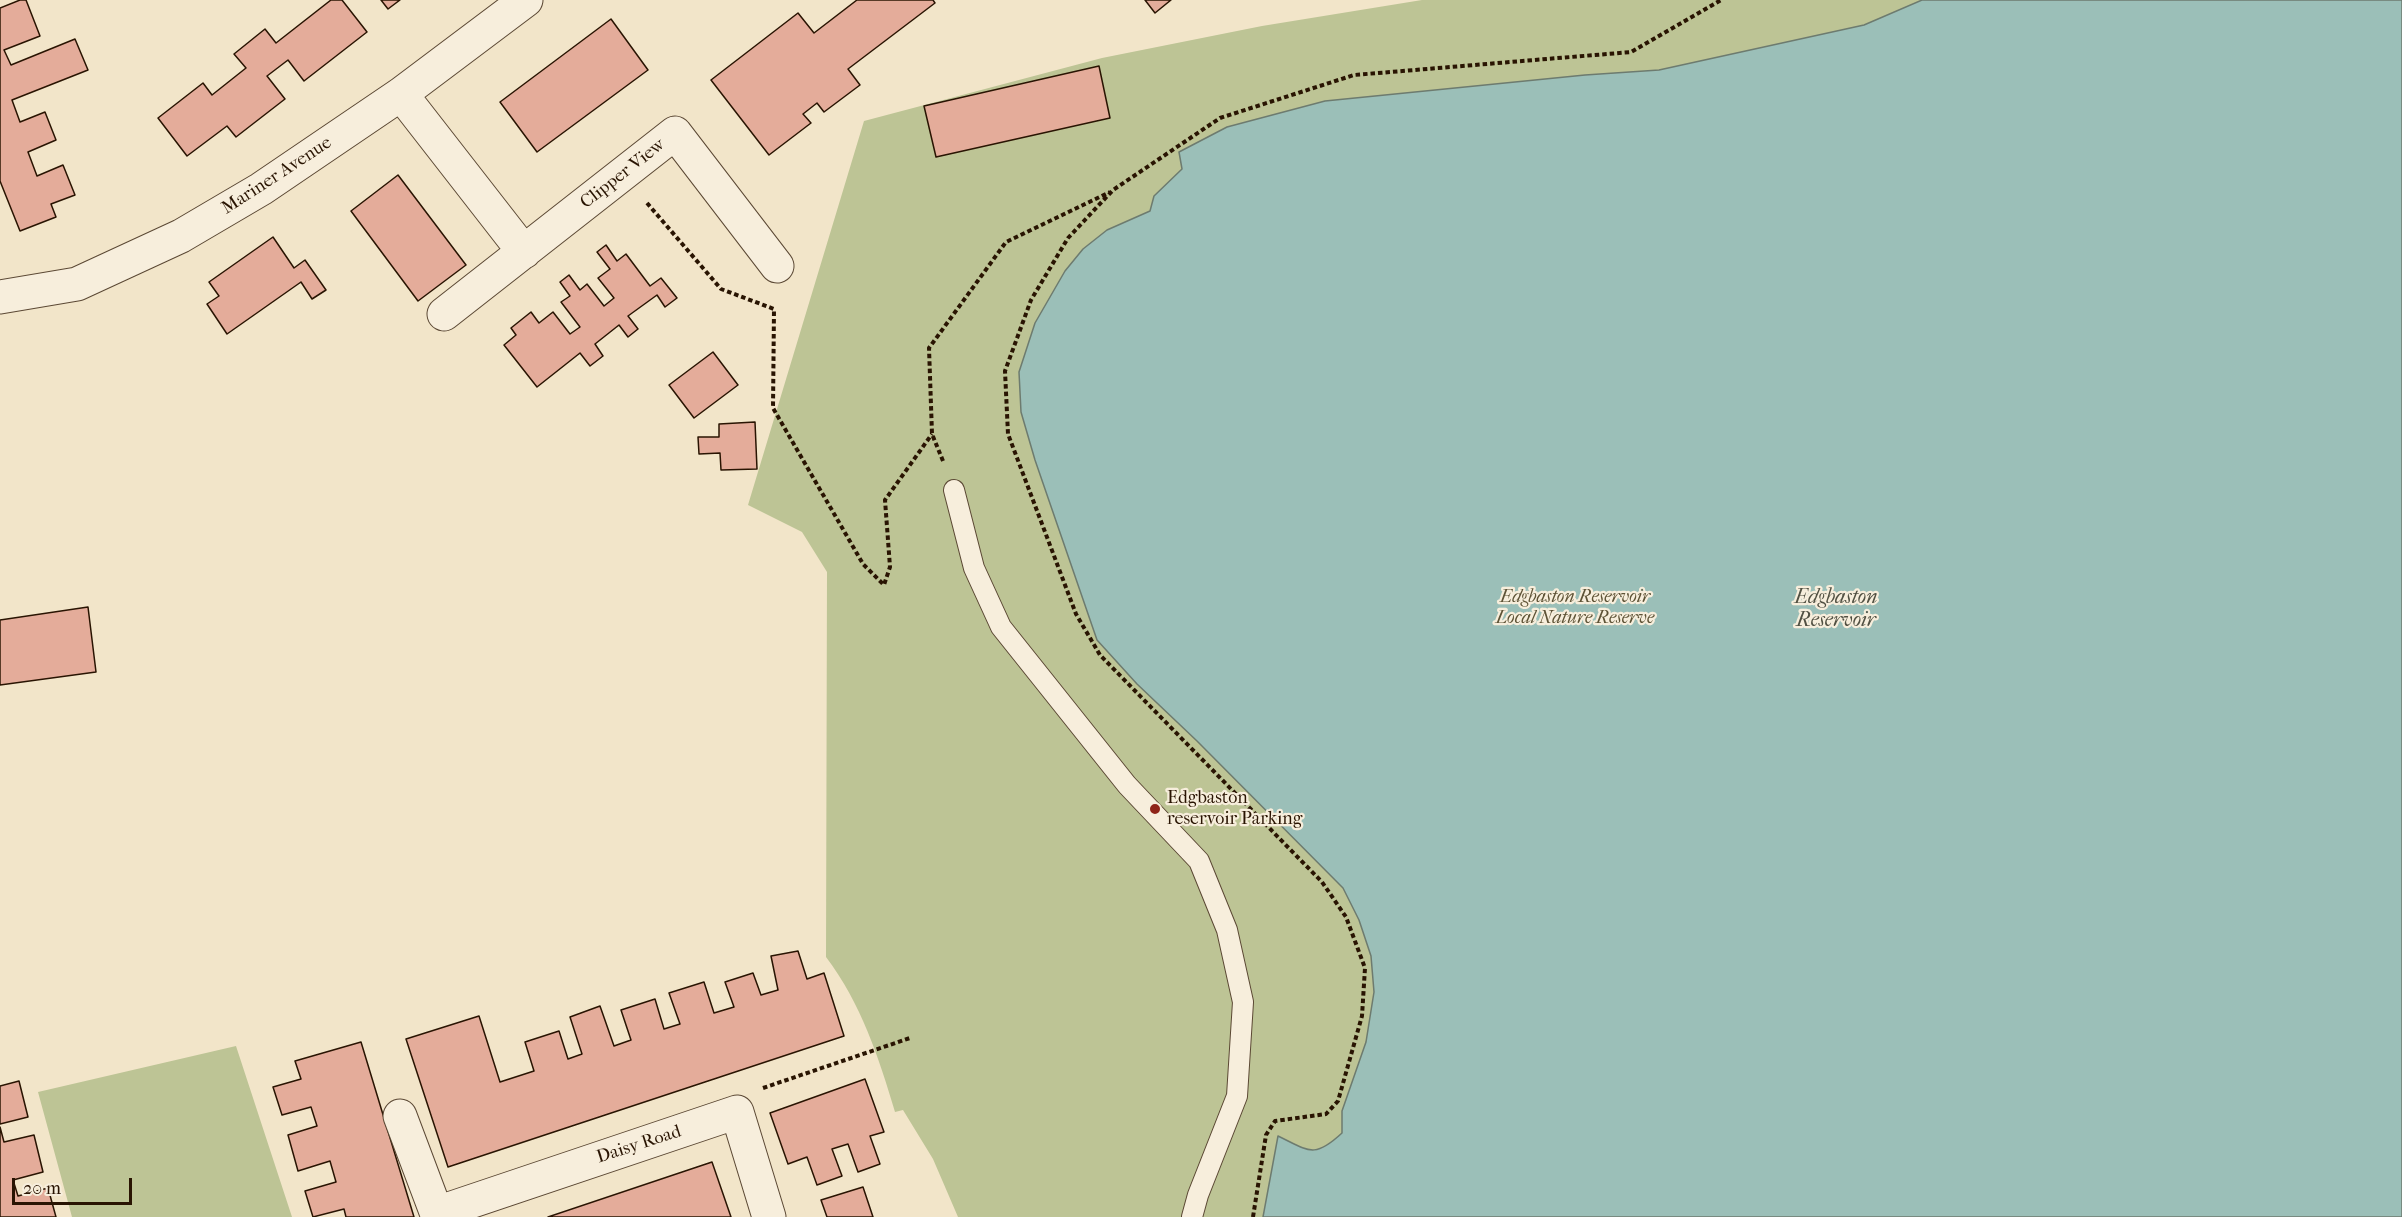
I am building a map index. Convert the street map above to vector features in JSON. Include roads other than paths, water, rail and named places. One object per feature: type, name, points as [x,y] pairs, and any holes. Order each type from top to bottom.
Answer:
[{"type":"street","name":"Mariner Avenue","points":[[0,297],[77,284],[181,236],[261,189],[401,94],[526,0]]},
{"type":"street","points":[[401,94],[524,252]]},
{"type":"street","name":"Clipper View","points":[[444,314],[675,133],[777,266]]},
{"type":"street","name":"Daisy Road","points":[[437,1215],[737,1112],[769,1217]]},
{"type":"street","points":[[400,1116],[437,1215]]},
{"type":"lane","points":[[954,490],[974,568],[1001,627],[1127,785],[1199,861],[1227,930],[1243,1002],[1237,1096],[1198,1195],[1192,1217]]},
{"type":"water","name":"Edgbaston Reservoir","points":[[1922,0],[2402,0],[2402,1217],[1263,1217],[1278,1136],[1311,1150],[1325,1147],[1342,1133],[1342,1111],[1366,1042],[1374,992],[1371,956],[1359,920],[1343,888],[1137,684],[1097,640],[1035,460],[1021,412],[1019,372],[1035,323],[1065,271],[1083,249],[1107,230],[1150,211],[1154,196],[1182,169],[1179,152],[1227,127],[1325,101],[1585,75],[1659,70],[1864,25]]},
{"type":"place","name":"Edgbaston reservoir Parking","points":[[1155,809]]},
{"type":"park label","name":"Edgbaston Reservoir Local Nature Reserve","points":[[1575,608]]}]
